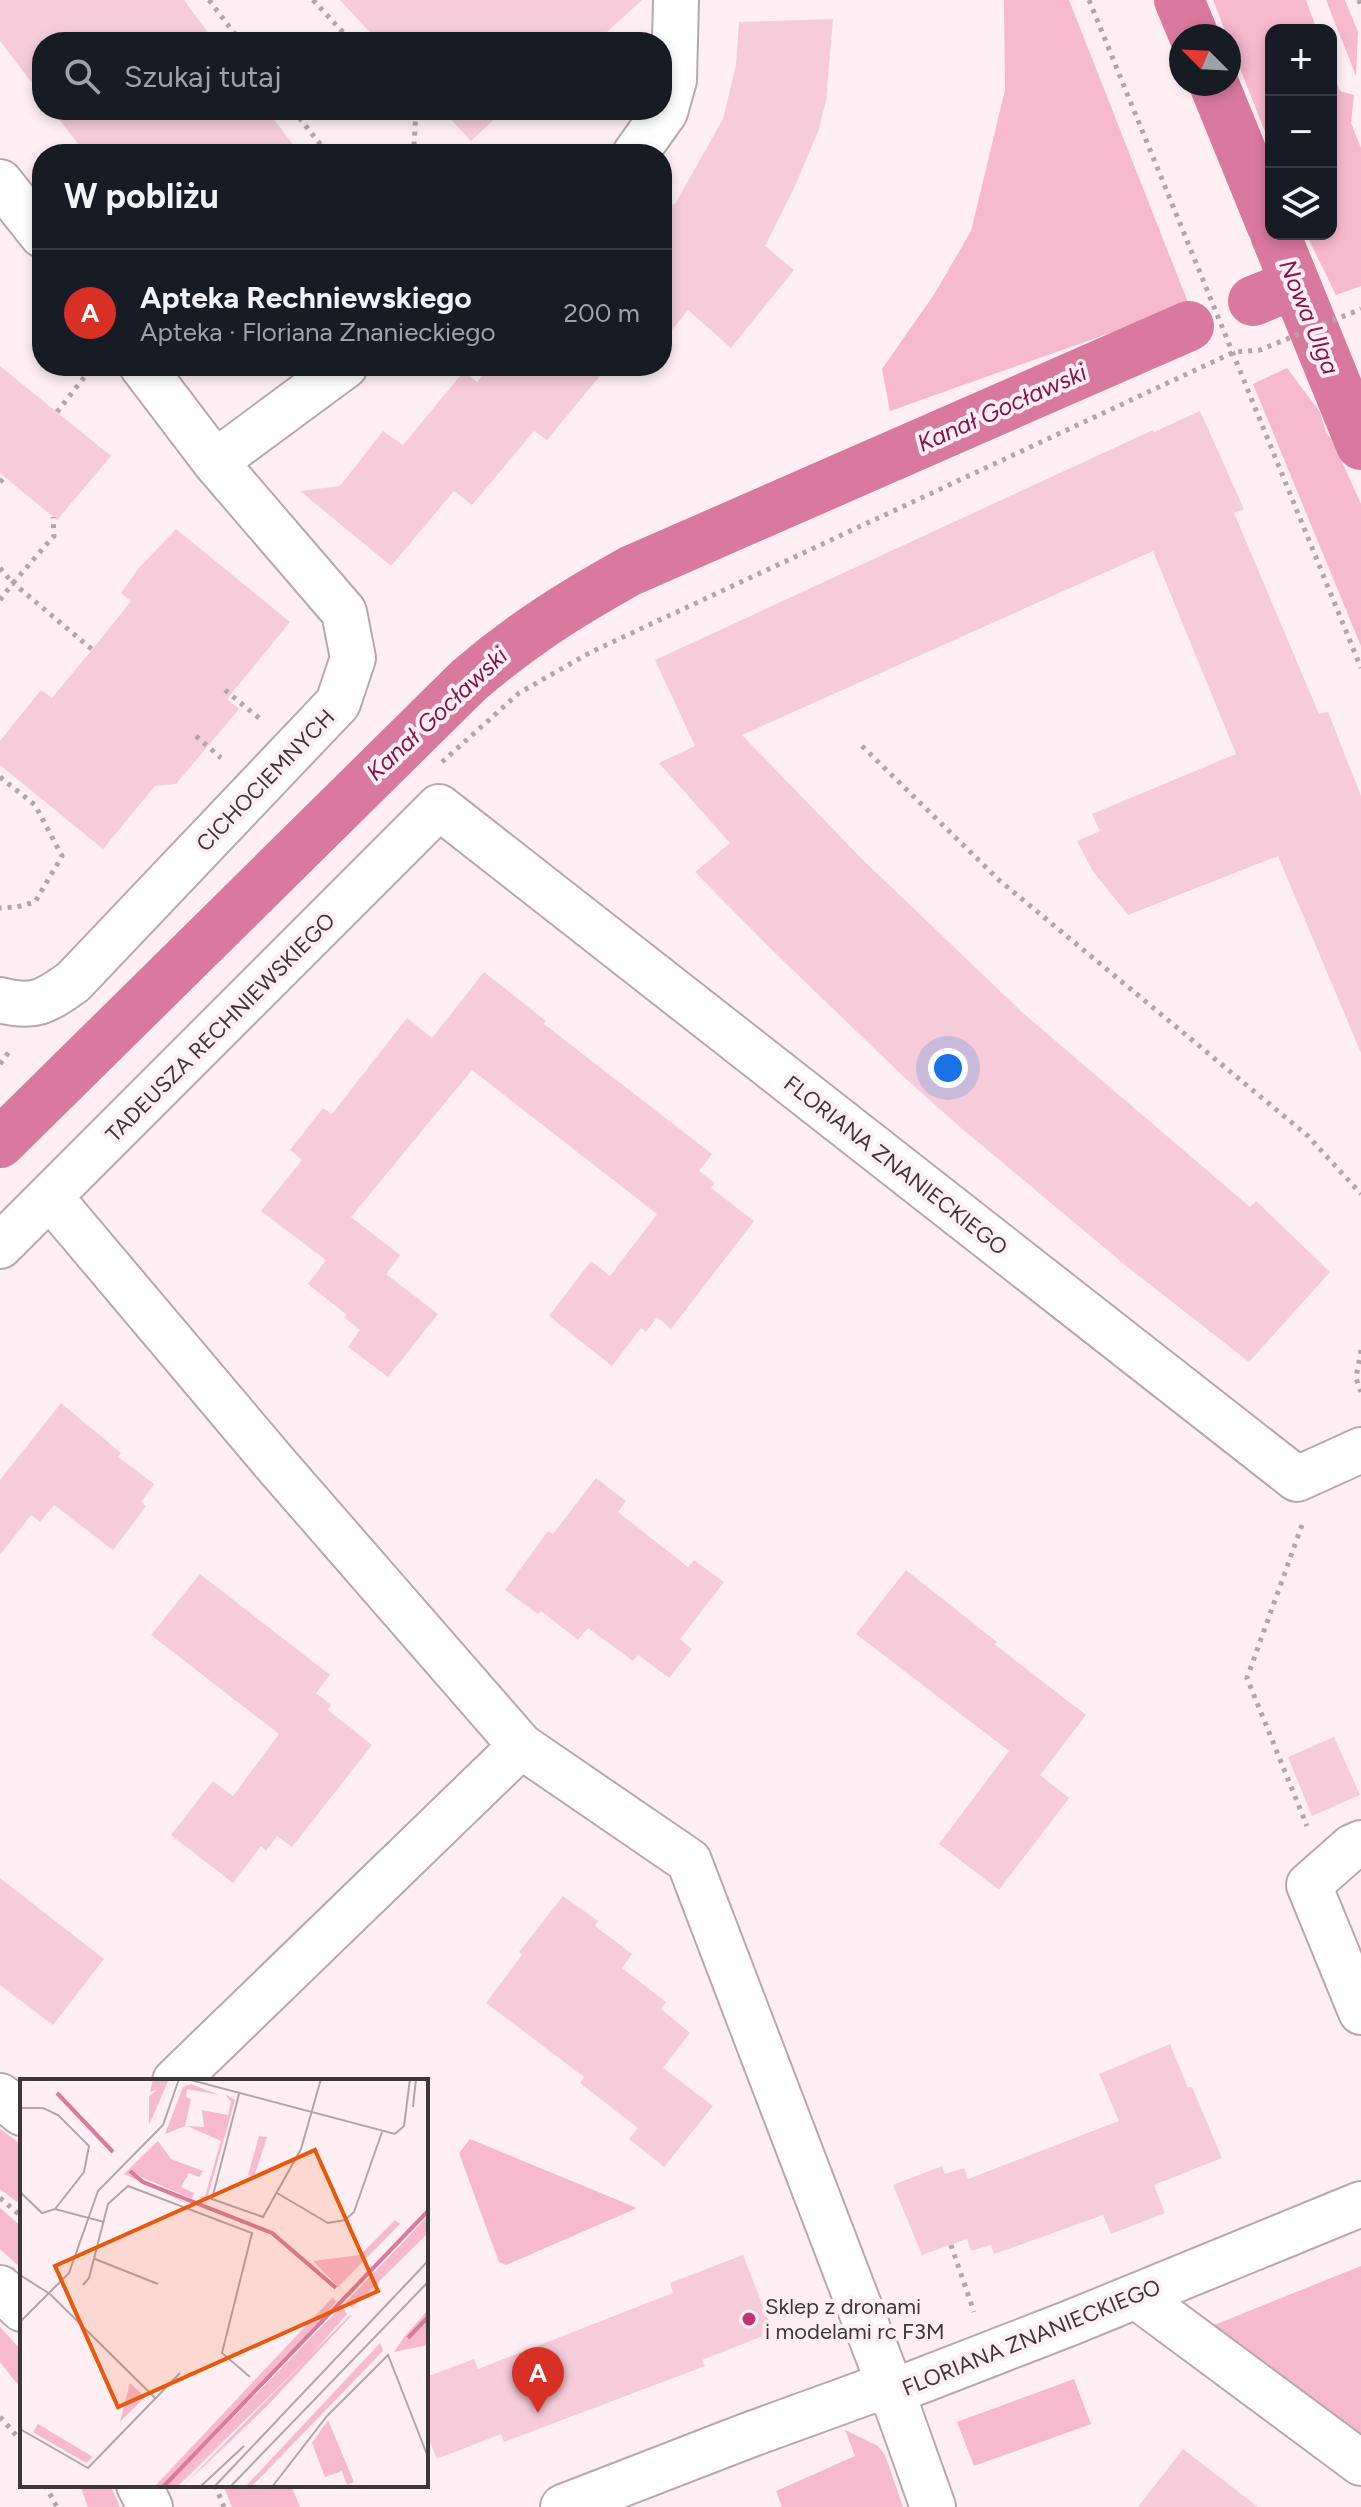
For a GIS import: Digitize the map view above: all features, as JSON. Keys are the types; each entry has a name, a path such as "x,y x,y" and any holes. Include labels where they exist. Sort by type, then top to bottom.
{"street":[{"path":"672,87 676,0"},
{"path":"642,144 659,120"},
{"path":"0,182 32,222"},
{"name":"CICHOCIEMNYCH","path":"0,1000 23,1006 49,1000 73,982 338,703 353,658 344,612 215,462 150,376"},
{"path":"215,462 331,376"},
{"name":"TADEUSZA RECHNIEWSKIEGO","path":"0,1246 436,790"},
{"name":"FLORIANA ZNANIECKIEGO","path":"436,790 1297,1479 1342,1458"},
{"path":"50,1197 278,1467 521,1746 689,1861 933,2507"},
{"path":"177,2079 521,1746"},
{"path":"1335,1863 1361,2012"},
{"path":"0,2096 20,2111"},
{"name":"FLORIANA ZNANIECKIEGO","path":"563,2507 870,2391 892,2392 1361,2204"},
{"path":"0,2288 20,2307"},
{"path":"1136,2296 1361,2463"},
{"path":"140,2487 150,2507"}],"path":[{"path":"209,0 233,32"},
{"path":"313,0 343,32"},
{"path":"1089,0 1361,668"},
{"path":"1359,0 1361,6"},
{"path":"301,120 320,144"},
{"path":"414,144 415,120"},
{"path":"436,790 465,739 519,693 591,652 1234,352 1260,350 1361,309"},
{"path":"57,412 85,376"},
{"path":"0,600 54,536 53,517"},
{"path":"0,568 13,583 94,651"},
{"path":"225,690 265,723"},
{"path":"196,736 227,763"},
{"path":"862,746 999,880 1308,1136 1361,1194"},
{"path":"0,777 35,805 62,856 35,902 0,908"},
{"path":"1361,1350 1356,1378 1361,1392"},
{"path":"1335,1863 1308,1828 1247,1678 1342,1458"},
{"path":"0,2198 20,2215"},
{"path":"951,2245 977,2320"},
{"path":"0,2417 20,2440"},
{"path":"46,2487 57,2507"},
{"path":"216,2487 224,2507"}],"shaded area":[{"path":"1004,0 1069,0 1189,305 890,411 882,369 935,293 971,231 1005,90"},
{"path":"1213,0 1306,0 1315,24 1265,24 1265,132 1241,71 1241,24 1222,24"},
{"path":"1326,0 1345,0 1358,32 1356,76 1337,24"},
{"path":"1337,83 1340,91 1354,95 1351,123 1361,148 1361,286 1336,295 1309,240 1337,240"},
{"path":"1287,368 1320,412 1326,433 1361,504 1361,646 1253,384"},
{"path":"0,2129 20,2144 20,2204 0,2189"},
{"path":"470,2139 637,2208 506,2265 499,2262 459,2153"},
{"path":"0,2208 20,2225 20,2267 0,2249"},
{"path":"1361,2266 1361,2440 1214,2325"},
{"path":"0,2327 20,2349 20,2387 0,2362"},
{"path":"1074,2379 1091,2424 974,2466 957,2422"},
{"path":"845,2430 878,2446 885,2455 903,2507 782,2507 776,2491 855,2456"},
{"path":"81,2487 111,2487 120,2507 88,2507"},
{"path":"224,2487 292,2487 300,2507 232,2507"}],"building":[{"path":"0,0 184,0 208,32 32,32 32,83 0,41"},
{"path":"340,0 642,0 607,32 370,32"},
{"path":"833,19 826,101 819,129 765,246 794,270 731,348 688,310 672,330 672,205 723,119 736,65 739,22"},
{"path":"60,120 274,120 292,144 78,144"},
{"path":"451,120 493,120 471,141"},
{"path":"0,366 111,456 57,520 0,473"},
{"path":"460,376 470,376 477,382 482,376 600,376 547,440 534,431 472,505 454,491 391,566 300,491 340,486 383,431 403,445"},
{"path":"1200,411 1244,509 1234,513 1319,714 1328,712 1361,796 1361,1053 1278,856 1128,915 1092,870 1077,841 1100,831 1092,814 1236,754 1153,551 742,735 863,860 1023,1013 1250,1207 1256,1201 1330,1272 1249,1362 1125,1265 960,1127 906,1079 695,872 730,843 659,763 695,746 655,660"},
{"path":"176,529 290,622 227,699 239,709 176,784 155,786 103,849 0,765 0,741 41,690 52,698 131,601 121,593 138,569"},
{"path":"484,972 546,1021 544,1024 712,1154 699,1171 715,1183 711,1188 754,1221 671,1329 657,1317 646,1332 641,1328 612,1366 549,1316 591,1261 610,1276 657,1214 472,1070 351,1217 400,1255 386,1274 438,1314 388,1377 348,1347 360,1330 344,1317 347,1315 308,1284 326,1260 261,1211 302,1160 290,1150 323,1108 332,1114 407,1018 432,1038"},
{"path":"61,1403 121,1453 118,1457 154,1484 141,1502 146,1506 113,1550 54,1505 40,1522 31,1515 0,1555 0,1480"},
{"path":"596,1478 626,1501 618,1512 688,1567 694,1560 724,1582 680,1639 692,1649 669,1678 638,1655 633,1661 588,1628 578,1640 541,1611 538,1614 505,1590 548,1531 553,1534"},
{"path":"906,1570 997,1642 994,1644 1086,1715 1040,1775 1069,1798 999,1890 939,1844 1009,1751 856,1634"},
{"path":"200,1574 330,1675 316,1693 331,1705 328,1710 372,1745 292,1847 277,1836 266,1851 261,1846 233,1883 171,1835 213,1781 233,1796 279,1734 151,1635"},
{"path":"1334,1737 1360,1795 1312,1816 1288,1757"},
{"path":"0,1878 104,1959 53,2025 0,1985"},
{"path":"563,1896 598,1921 595,1926 632,1954 622,1968 666,2002 661,2009 690,2033 663,2068 713,2106 664,2167 629,2139 638,2128 580,2083 584,2077 486,2003 522,1955 519,1952"},
{"path":"1170,2044 1222,2158 1154,2185 1165,2213 1111,2234 1103,2215 994,2254 991,2245 971,2251 967,2239 922,2255 893,2185 942,2166 945,2174 964,2168 968,2179 1119,2121 1099,2074"},
{"path":"743,2255 773,2332 702,2360 705,2366 504,2442 501,2434 437,2459 428,2437 428,2376 474,2359 478,2369 673,2293 670,2283"},
{"path":"1183,2449 1258,2507 1138,2507"}],"waterway":[{"name":"Nowa Ulga","path":"1179,0 1189,24"},
{"name":"Nowa Ulga","path":"1219,96 1265,209"},
{"name":"Nowa Ulga","path":"1277,240 1361,445"},
{"name":"Kanał Gocławski","path":"1253,301 1295,284"},
{"name":"Kanał Gocławski","path":"0,1143 469,680 547,621 630,571 1189,326"}],"place":[{"name":"Sklep z dronami i modelami rc F3M","path":"749,2319"},
{"name":"Apteka Rechniewskiego","path":"538,2413"}]}
